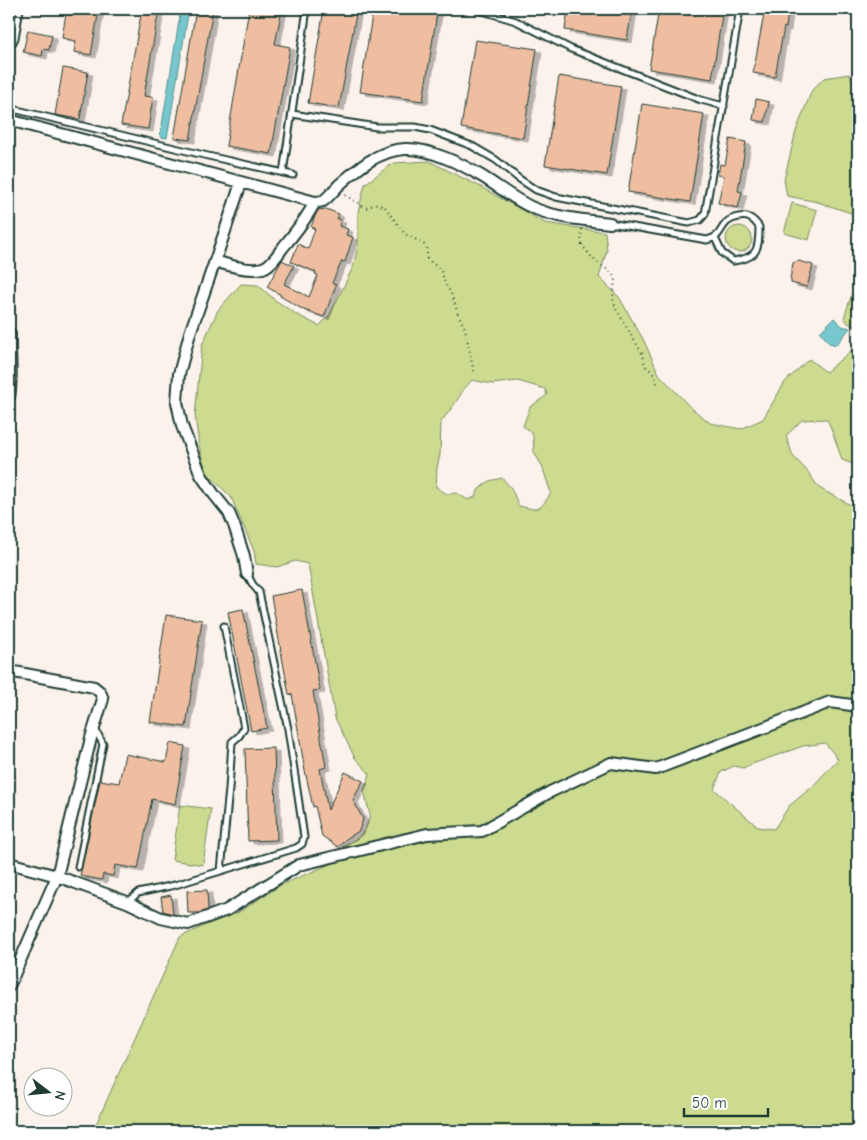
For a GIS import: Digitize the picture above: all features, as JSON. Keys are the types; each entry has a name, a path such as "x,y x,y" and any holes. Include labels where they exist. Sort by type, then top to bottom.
{"street":[{"path":"9,120 315,202 323,201 355,171 374,158 390,151 418,150 433,153 468,169 510,196 545,213 610,223"},
{"path":"241,183 190,333 179,374 177,402 182,426 201,475 212,493 229,514 234,525 244,556 247,574"},
{"path":"216,261 232,267 265,268 304,221 315,202"},
{"path":"9,333 12,377 9,397"},
{"path":"9,672 94,687 103,698 57,876 9,986"},
{"path":"9,863 57,876 127,902 161,918 188,924 227,910 299,865 427,834 482,831 550,792 611,763 656,768 830,702 858,706"}],"lane":[{"path":"9,46 15,38 20,9"},
{"path":"283,173 307,9"},
{"path":"476,9 516,21 571,50 701,100 724,106"},
{"path":"292,114 377,127 415,127 430,130 472,146 496,160 536,190 556,197 689,223 700,220 705,214 740,9"},
{"path":"9,108 293,175"},
{"path":"610,223 707,240 715,238 728,221 740,216 751,218 759,227 759,242 753,255 744,259 733,261 722,253 715,238"},
{"path":"127,902 138,893 175,885 296,848 302,844 304,837 288,729 259,592 247,574"},
{"path":"220,871 232,742 244,728 224,626"},
{"path":"78,868 103,744 94,728"}],"path":[{"path":"334,190 346,195 366,208 376,204 385,207 405,234 423,243 427,249 428,259 441,270 465,328 474,373"},
{"path":"584,220 581,236 582,245 593,259 613,274 615,280 613,299 616,309 643,355 645,366 654,375 658,387"}],"green space":[{"path":"849,74 858,92 858,217 818,202 787,196 784,180 796,131 812,90 824,78"},
{"path":"429,161 479,186 545,223 605,232 607,250 599,277 619,297 643,339 659,374 690,407 710,423 741,429 763,419 785,382 809,359 826,372 853,349 858,337 858,466 842,460 827,419 802,420 786,436 793,456 808,472 819,488 858,509 858,1131 93,1131 180,937 239,912 281,885 335,862 344,845 358,838 366,828 370,815 364,791 370,774 355,758 335,718 308,564 295,561 277,567 256,564 254,551 231,497 206,472 199,446 195,415 202,345 218,310 241,284 258,285 275,300 319,326 330,315 353,267 358,245 358,212 365,184 393,163","holes":["472,380 492,384 518,381 545,389 547,395 530,407 523,426 533,436 534,452 542,466 551,493 538,508 531,509 519,506 511,488 502,478 489,481 479,489 475,497 468,500 457,493 447,494 436,487 440,455 441,422","825,743 838,759 812,787 789,806 774,829 758,827 714,789 721,772 734,766 743,768 803,746"]},
{"path":"792,203 817,210 809,240 784,233"},
{"path":"739,226 748,230 752,239 748,248 739,252 730,248 726,239 730,230"},
{"path":"858,275 858,328 848,323 844,318"},
{"path":"180,805 211,809 203,865 172,860"}],"water":[{"path":"181,9 189,9 167,138 160,137"},
{"path":"834,318 842,326 850,328 836,345 829,343 820,332"}],"building":[{"path":"74,9 99,9 91,55 74,52 76,41 62,38 66,13 73,14"},
{"path":"142,9 159,9 144,96 153,97 148,129 121,125"},
{"path":"196,9 213,9 190,140 174,138"},
{"path":"249,9 282,9 275,44 290,47 271,154 226,146"},
{"path":"324,9 357,9 339,108 308,103"},
{"path":"373,9 409,9 437,13 423,101 360,92"},
{"path":"568,9 632,9 627,40 565,30"},
{"path":"659,9 723,9 712,79 649,69"},
{"path":"765,9 788,12 775,77 753,73"},
{"path":"28,30 52,35 49,50 43,49 42,56 23,52"},
{"path":"475,40 537,49 523,138 461,128"},
{"path":"63,68 88,72 80,119 55,115"},
{"path":"559,76 621,86 607,175 545,165"},
{"path":"756,99 769,102 765,122 753,120"},
{"path":"642,104 704,114 690,202 628,192"},
{"path":"730,139 746,142 738,191 742,192 738,208 718,203 724,176 718,175 720,164 725,165"},
{"path":"326,209 339,214 337,219 341,220 339,226 348,229 346,235 353,237 345,262 342,261 332,283 336,285 324,317 304,310 267,287 282,260 294,266 284,284 309,297 318,275 315,274 316,272 291,262 298,244 308,249 315,229 311,227 315,216 318,210"},
{"path":"798,261 813,265 807,287 791,283 793,263"},
{"path":"302,590 320,690 313,691 326,767 320,769 328,810 345,772 363,781 353,800 363,819 359,831 346,839 338,847 322,836 315,806 313,807 292,694 289,695 271,596"},
{"path":"243,609 267,728 251,731 228,612"},
{"path":"166,615 202,620 186,727 150,722"},
{"path":"170,743 185,746 175,804 152,799 138,869 115,865 113,876 103,874 102,880 80,876 100,780 119,783 125,754 166,762"},
{"path":"274,748 277,840 248,841 245,749"},
{"path":"207,890 208,910 199,913 188,913 187,891"},
{"path":"171,895 173,914 163,911 161,897"}]}
